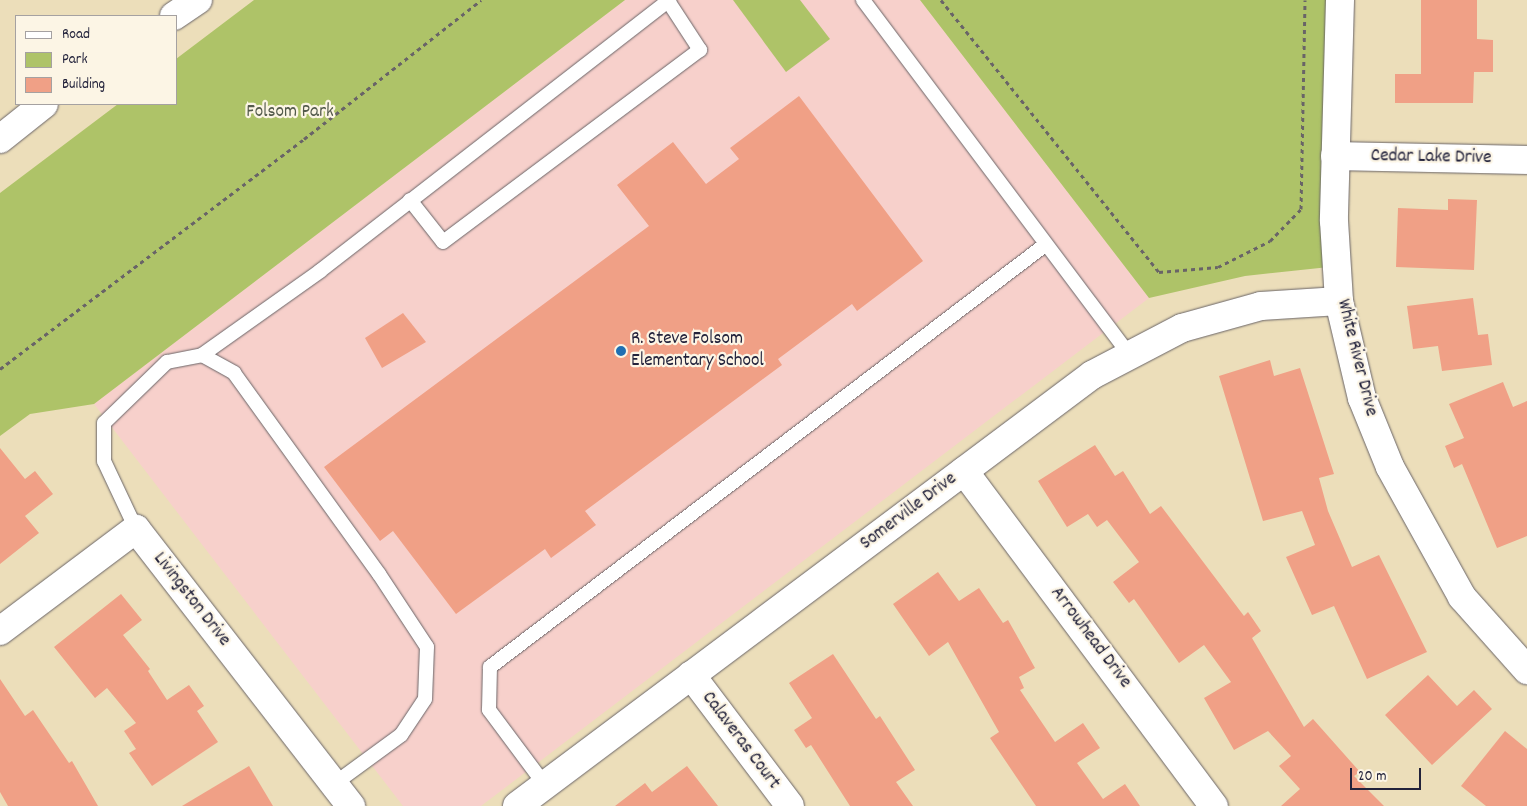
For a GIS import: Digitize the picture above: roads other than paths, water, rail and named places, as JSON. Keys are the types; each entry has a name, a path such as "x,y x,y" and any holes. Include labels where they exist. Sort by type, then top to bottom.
{"street":[{"path":"176,15 198,0"},
{"name":"White River Drive","path":"1340,0 1334,221 1339,301 1362,398 1398,484 1462,597 1527,670"},
{"path":"0,139 43,105"},
{"name":"Cedar Lake Drive","path":"1335,156 1527,160"},
{"name":"Somerville Drive","path":"517,806 1092,375 1182,328 1261,306 1339,301"},
{"name":"Arrowhead Drive","path":"964,471 1214,806"},
{"path":"0,631 136,529"},
{"name":"Livingston Drive","path":"136,529 351,806"},
{"name":"Calaveras Court","path":"691,675 790,806"}],"lane":[{"path":"136,529 104,461 104,423 167,362 202,354 320,271 410,200 669,0 700,50 443,242 410,200"},
{"path":"863,0 1045,245 1130,355"},
{"path":"545,785 489,710 490,667 1045,245"},
{"path":"202,354 234,373 379,574 427,647 425,699 401,735 334,784"}],"place":[{"name":"R. Steve Folsom Elementary School","path":"621,351"}],"park label":[{"name":"Folsom Park","path":"290,113"}]}
